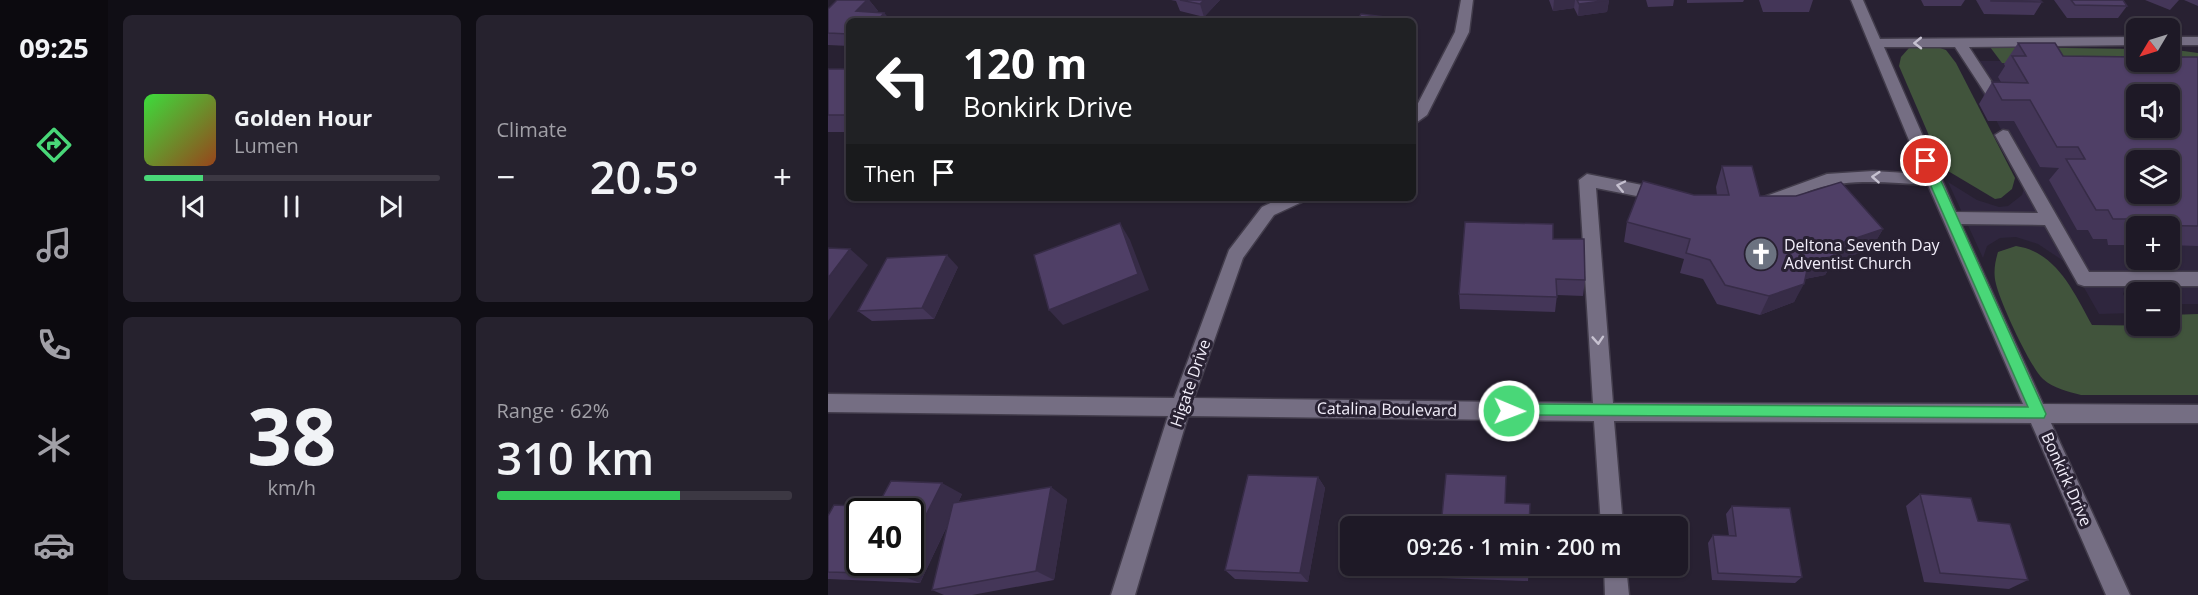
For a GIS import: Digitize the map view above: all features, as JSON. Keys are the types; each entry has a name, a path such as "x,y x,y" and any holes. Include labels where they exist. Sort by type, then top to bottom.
{"street":[{"path":"1416,118 1420,115 1462,32 1467,0"},
{"name":"Bonkirk Drive","path":"1857,0 1950,218 2118,595"},
{"path":"1877,44 2126,41"},
{"path":"2180,41 2198,41"},
{"path":"1960,43 1992,93"},
{"path":"2003,135 2084,279 2198,279"},
{"path":"1749,204 1775,201 1811,184 1856,175 1934,180"},
{"path":"1611,516 1587,180 1678,198"},
{"name":"Higate Drive","path":"1123,595 1181,406 1235,255 1268,211 1290,201"},
{"path":"1950,218 2050,219"},
{"name":"Catalina Boulevard","path":"828,402 1603,412 2198,414"},
{"path":"1616,576 1617,595"}],"shaded area":[{"path":"1965,61 2126,61 2126,72 2180,72 2180,61 2198,61 2198,304 2180,304 2180,282 2126,282 2123,294 2126,299 2126,313 2099,314 2082,284 2065,262 2038,244 2016,237 2000,238 1987,246 1983,258 1948,182 1977,200 1999,207 2008,206 2022,195 2027,179"}],"green space":[{"path":"1937,47 1946,50 1956,63 2015,178 2012,189 2001,198 1995,199 1943,168 1899,66 1901,57 1909,48"},
{"path":"1990,47 2126,49 2126,72 2002,63"},
{"path":"2180,51 2198,53 2198,77 2128,72 2180,72"},
{"path":"2016,246 2043,256 2063,276 2092,325 2126,325 2126,336 2180,336 2180,315 2198,314 2198,395 2081,395 2047,382 2031,362 2003,305 1995,280 1998,252"}],"building":[{"path":"837,0 867,0 856,11 884,13 880,18 846,18 846,34 828,33 828,9"},
{"path":"1180,0 1204,0 1200,4"},
{"path":"1577,0 1609,0 1579,4"},
{"path":"2040,0 2042,2 1991,1"},
{"path":"2071,0 2123,0 2127,6 2075,5"},
{"path":"1361,14 1394,18 1359,18"},
{"path":"2018,43 2055,43 2063,56 2126,57 2126,72 2180,72 2180,57 2198,57 2198,226 2180,226 2180,216 2126,216 2126,219 2113,219 2108,210 2096,210 2066,159 2085,159 2078,147 2057,147 2030,100 2002,100 1992,82 2028,83 2012,56 2026,56"},
{"path":"828,69 846,69 846,115 828,115"},
{"name":"Deltona Seventh Day Adventist Church","path":"1722,166 1752,166 1760,196 1796,196 1841,182 1883,229 1826,248 1836,256 1809,261 1804,284 1769,296 1725,285 1710,260 1686,253 1690,239 1627,222 1643,181 1694,195 1729,195"},
{"path":"1465,222 1553,224 1553,239 1584,239 1585,280 1556,279 1557,297 1459,294"},
{"path":"1120,223 1138,274 1049,310 1034,255"},
{"path":"828,248 850,249 828,278"},
{"path":"947,255 922,308 858,311 887,258"},
{"path":"1446,474 1506,476 1505,503 1530,504 1529,516 1442,516"},
{"path":"1248,475 1318,477 1300,573 1225,570"},
{"path":"891,481 942,483 924,519 924,498 882,498"},
{"path":"1051,487 1036,571 932,590 953,503"},
{"path":"1920,494 1971,498 1978,521 2010,524 2028,580 1940,573"},
{"path":"834,505 846,506 846,573 828,572 828,516"},
{"path":"1732,506 1790,508 1802,577 1718,573 1713,535 1736,536"}],"place":[{"name":"Deltona Seventh Day Adventist Church","path":"1761,254"}],"route":[{"path":"1509,411 2038,414 1926,161"}]}
